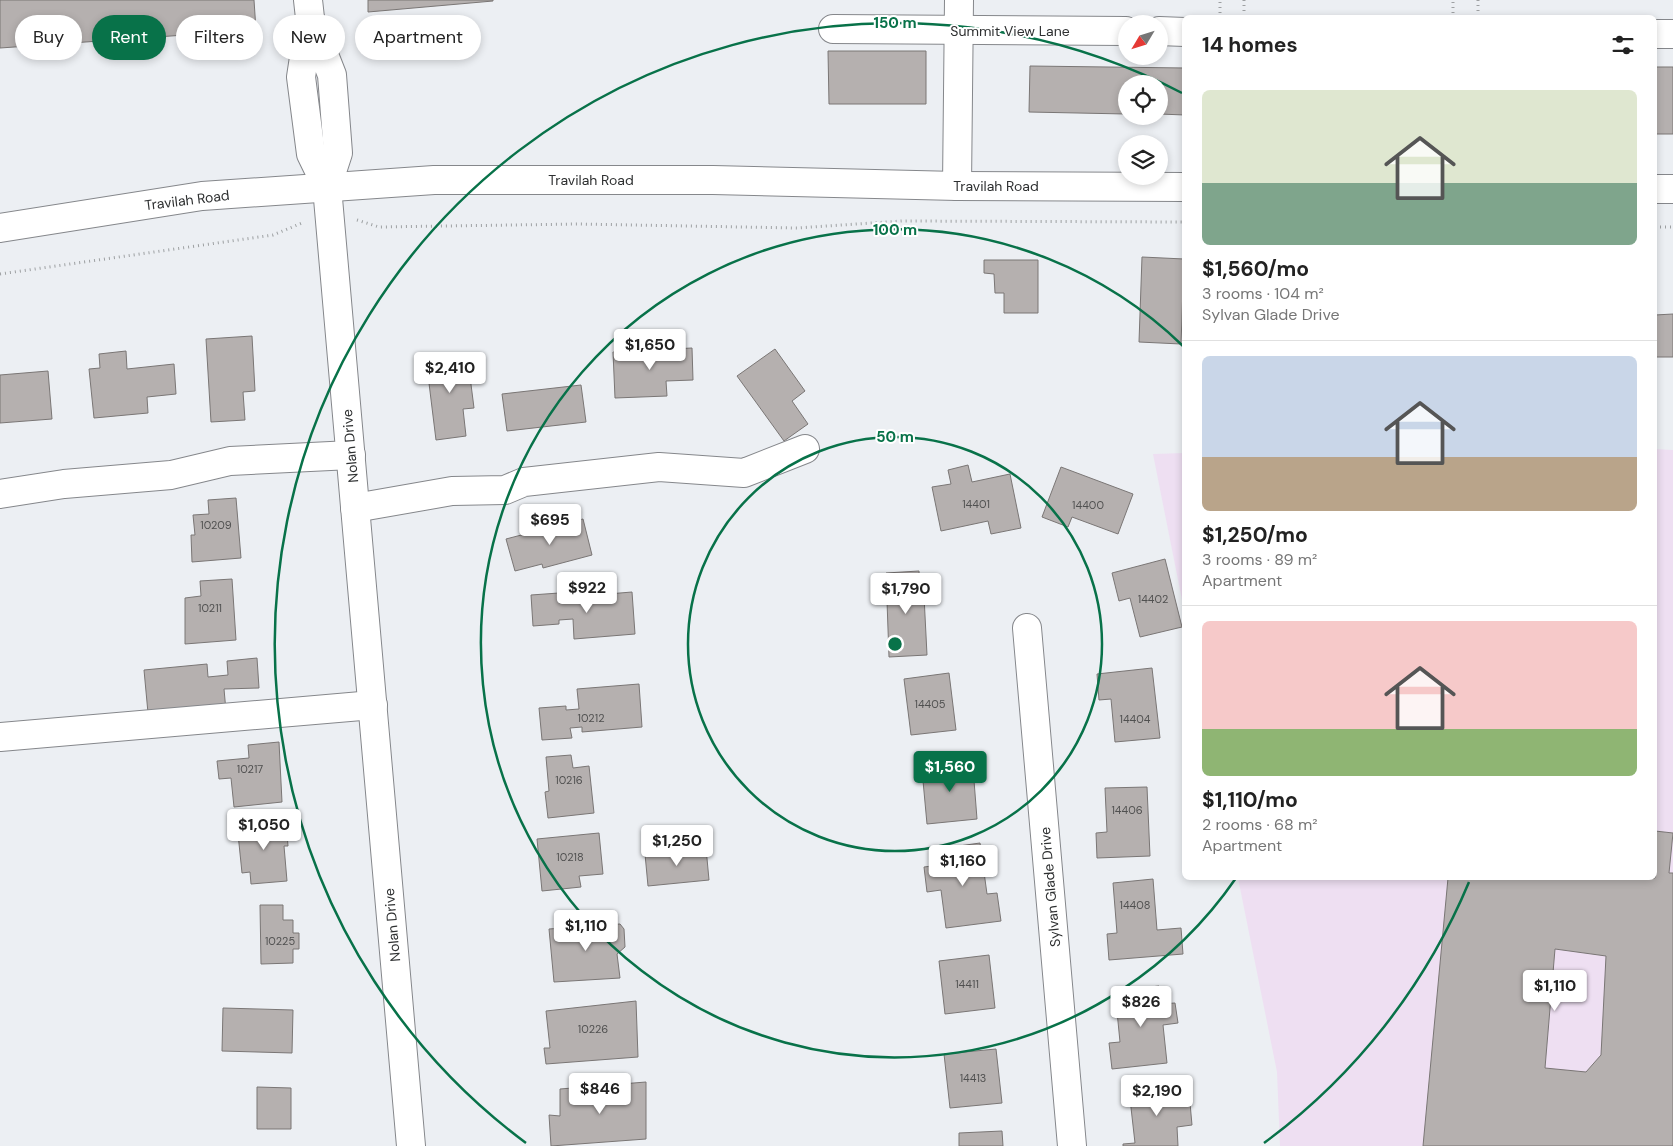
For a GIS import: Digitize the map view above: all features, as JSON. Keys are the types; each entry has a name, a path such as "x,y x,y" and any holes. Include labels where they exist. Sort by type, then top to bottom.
{"street":[{"path":"957,186 959,0"},
{"path":"309,9 332,75 338,152 327,187"},
{"name":"Summit View Lane","path":"833,29 1118,31"},
{"path":"1168,32 1182,32"},
{"path":"1657,34 1673,34"},
{"name":"Travilah Road","path":"0,228 202,196 434,180 673,180 957,186 1182,187"},
{"name":"Nolan Drive","path":"327,187 411,1146"},
{"path":"1657,189 1673,189"},
{"path":"355,508 452,491 505,490 524,482 659,467 744,473 805,449"},
{"path":"0,494 64,484 171,475 230,461 351,455"},
{"name":"Sylvan Glade Drive","path":"1027,628 1072,1146"},
{"path":"0,736 373,705"}],"path":[{"path":"1220,0 1220,15"},
{"path":"1244,0 1244,15"},
{"path":"1452,0 1452,15"},
{"path":"1478,0 1478,15"},
{"path":"348,218 379,227 578,224 797,228 902,221 1182,222"},
{"path":"0,274 273,234 306,221"},
{"path":"1657,227 1673,227"}],"shaded area":[{"path":"1657,449 1673,450 1673,1146 1280,1146 1277,1072 1238,880 1657,880"},
{"path":"1182,453 1182,600 1153,454"}],"building":[{"path":"0,0 254,0 255,15 176,15 176,36 166,36 166,15 92,15 92,42 82,42 82,15 15,15 15,47 0,48"},
{"path":"368,0 493,0 493,1 368,12"},
{"path":"828,51 926,51 926,104 829,104"},
{"path":"1030,66 1182,68 1182,115 1168,114 1168,75 1118,75 1118,114 1029,112"},
{"path":"1657,67 1673,67 1673,134 1657,134"},
{"path":"1142,257 1182,259 1181,344 1139,342"},
{"path":"984,260 1038,260 1038,313 1004,313 1004,293 995,293 994,274 984,273"},
{"path":"1673,314 1673,357 1657,357 1657,315"},
{"path":"252,336 255,391 243,392 245,420 211,422 206,339"},
{"path":"692,348 693,380 666,381 667,396 615,398 613,352"},
{"path":"775,349 805,391 792,401 808,424 784,441 737,376"},
{"path":"126,351 127,369 174,364 176,394 147,397 148,413 94,418 89,369 100,368 99,354"},
{"path":"467,353 474,408 463,409 466,436 436,440 426,359"},
{"path":"48,371 52,419 0,423 0,375"},
{"path":"581,385 586,422 507,431 502,394"},
{"path":"968,465 972,482 1010,474 1021,528 991,534 988,521 941,531 932,487 951,484 948,470"},
{"path":"1061,467 1133,494 1118,534 1072,517 1068,527 1042,517"},
{"path":"236,498 241,558 192,562 191,535 195,535 193,515 209,514 208,500"},
{"path":"583,519 592,555 543,568 542,564 515,571 506,539"},
{"path":"1165,559 1182,627 1140,637 1130,598 1119,601 1112,573"},
{"path":"919,571 920,596 924,596 927,655 889,657 886,573"},
{"path":"232,579 236,640 185,644 185,598 201,596 200,581"},
{"path":"632,592 635,634 574,639 573,619 559,620 559,624 533,626 531,595 559,593 559,603 572,602 572,597"},
{"path":"257,658 259,688 224,689 226,711 148,713 144,670 207,664 208,677 228,675 227,661"},
{"path":"1152,668 1160,738 1115,742 1111,699 1099,700 1097,674"},
{"path":"949,673 956,730 911,735 904,679"},
{"path":"639,684 642,727 582,732 582,727 570,728 572,738 542,740 539,708 566,706 566,710 579,709 577,689"},
{"path":"279,742 282,802 234,807 231,778 219,779 217,761 249,758 248,745"},
{"path":"571,755 573,768 589,766 594,813 548,818 545,792 549,791 546,757"},
{"path":"972,755 977,819 927,824 922,770 958,767 957,757"},
{"path":"1147,787 1150,856 1097,858 1096,833 1107,832 1105,788"},
{"path":"286,820 288,846 284,846 287,881 251,884 250,872 242,873 237,824"},
{"path":"1657,831 1673,833 1669,873 1673,873 1673,1146 1423,1146 1448,880 1657,880","holes":["1555,949 1606,956 1601,1055 1586,1072 1545,1068"]},
{"path":"599,833 603,874 579,876 581,887 542,891 537,839"},
{"path":"980,843 987,894 997,893 1001,921 946,928 941,890 927,892 924,867 940,865 938,849"},
{"path":"706,848 709,880 648,886 645,854"},
{"path":"1153,879 1157,930 1181,928 1183,954 1109,960 1107,934 1117,933 1113,883"},
{"path":"260,905 283,905 283,920 293,920 293,933 299,933 299,949 293,949 293,963 261,964"},
{"path":"620,924 624,929 625,947 617,954 620,978 554,982 549,929"},
{"path":"989,955 995,1008 945,1014 939,961"},
{"path":"1159,986 1160,1004 1175,1003 1178,1023 1163,1025 1167,1063 1112,1069 1109,1043 1120,1042 1115,991"},
{"path":"636,1001 638,1057 546,1064 544,1048 550,1048 546,1011"},
{"path":"223,1008 293,1010 292,1053 222,1051"},
{"path":"996,1049 1002,1103 950,1108 944,1054"},
{"path":"646,1082 646,1139 551,1146 549,1115 560,1116 560,1089"},
{"path":"1173,1086 1175,1104 1190,1103 1192,1125 1177,1127 1178,1146 1123,1146 1123,1144 1135,1143 1129,1090"},
{"path":"257,1087 291,1088 291,1129 257,1129"},
{"path":"1002,1131 1003,1146 959,1146 959,1133"}]}
